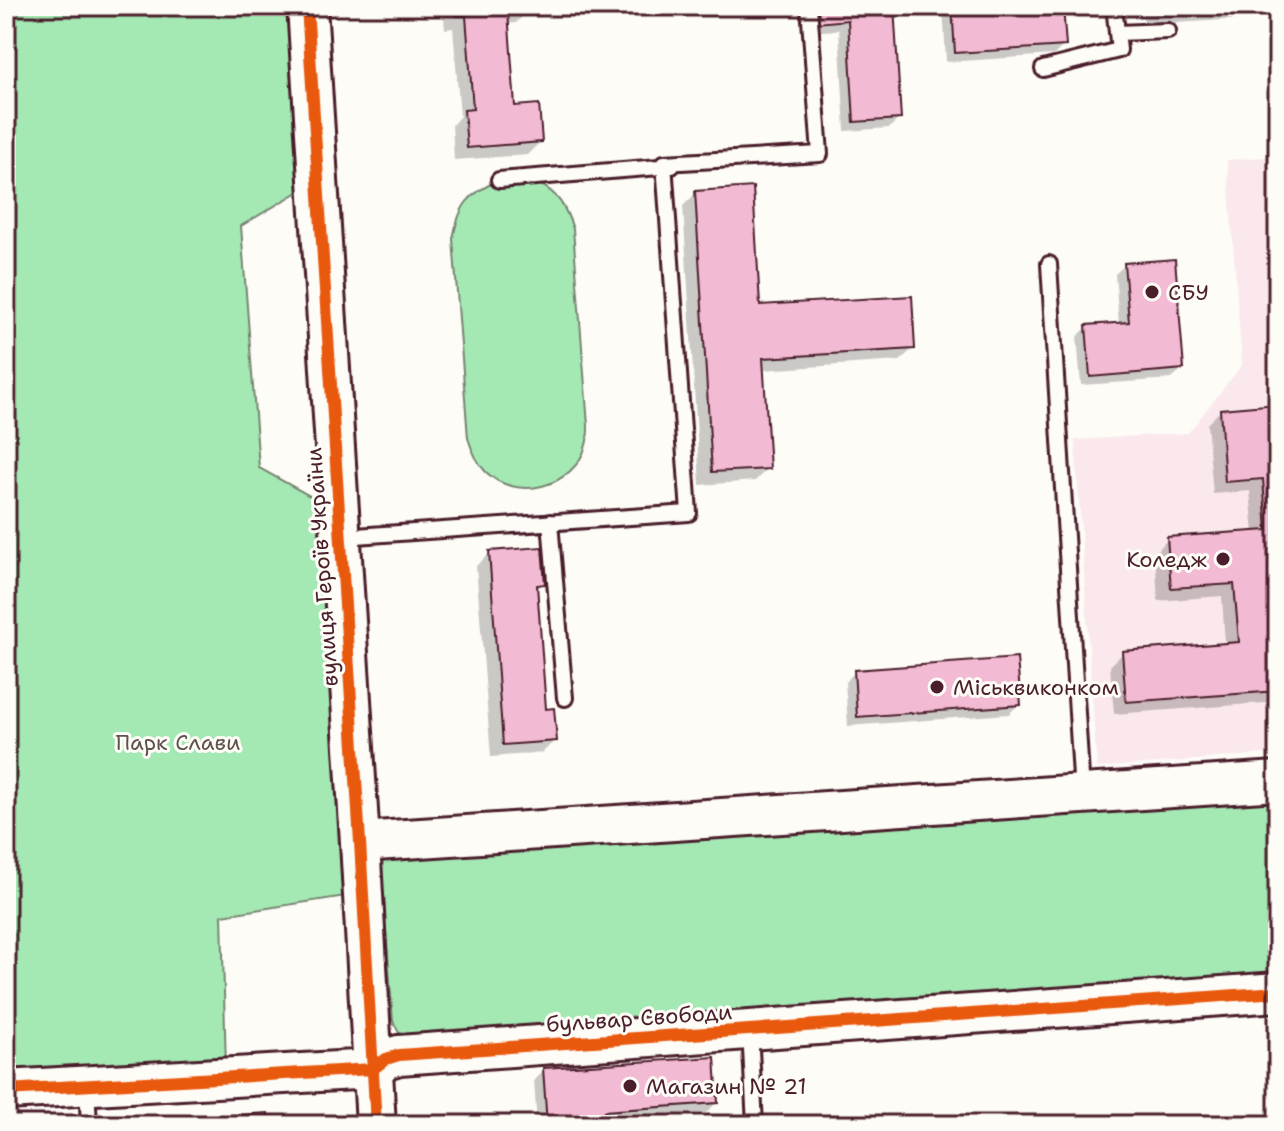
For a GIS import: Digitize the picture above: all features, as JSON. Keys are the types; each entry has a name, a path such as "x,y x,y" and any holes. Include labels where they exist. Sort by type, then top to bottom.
{"street":[{"name":"вулиця Героїв України","path":"307,6 376,1125"},
{"path":"360,842 1278,781"},
{"name":"бульвар Свободи","path":"6,1090 373,1069 386,1059 399,1055 1278,992"}],"lane":[{"path":"809,6 820,154"},
{"path":"1043,69 1119,50 1114,6"},
{"path":"1117,33 1168,31"},
{"path":"340,537 689,513 664,163 820,154"},
{"path":"499,180 820,154"},
{"path":"1049,264 1082,794"},
{"path":"550,522 565,698"},
{"path":"750,1030 755,1125"},
{"path":"87,1085 89,1125"}],"shaded area":[{"path":"1278,156 1278,753 1097,768 1075,440 1188,433 1242,365 1227,160"}],"green space":[{"name":"Парк Слави","path":"6,6 307,6 318,180 241,226 259,468 339,512 359,894 222,915 226,1069 6,1083"},
{"path":"499,180 529,182 545,187 561,202 573,229 587,440 580,459 570,471 543,486 528,488 498,481 485,471 468,438 453,239 458,217 467,202 480,190"},
{"path":"1278,792 1278,980 411,1039 399,1033 393,1021 381,864 387,858"}],"building":[{"path":"457,6 531,6 531,11 508,12 515,106 539,104 542,142 467,148 464,110 473,109 466,16 457,16"},
{"path":"817,6 894,6 901,119 854,122 848,20 817,23"},
{"path":"952,6 1063,6 1066,46 955,53"},
{"path":"1156,6 1271,6 1156,13"},
{"path":"753,187 760,305 912,296 915,349 763,358 770,469 712,472 695,191"},
{"name":"СБУ","path":"1175,259 1184,369 1090,377 1086,325 1129,322 1124,263"},
{"name":"Коледж","path":"1278,404 1278,691 1126,702 1122,651 1239,642 1234,584 1171,588 1167,537 1267,530 1263,479 1225,482 1220,409"},
{"path":"542,547 545,584 537,585 546,709 554,708 557,741 503,745 489,551"},
{"name":"Міськвиконком","path":"1017,658 1021,705 857,717 854,670"},
{"name":"Магазин № 21","path":"715,1057 718,1103 604,1111 605,1125 547,1125 543,1068"},
{"path":"268,1113 269,1125 133,1125 133,1122"},
{"path":"683,1121 684,1125 636,1125 636,1124"}],"cycle path":[{"path":"307,6 376,1125"},
{"path":"6,1090 373,1069 386,1059 399,1055 1278,992"}],"place":[{"name":"СБУ","path":"1152,292"},
{"name":"Коледж","path":"1223,559"},
{"name":"Міськвиконком","path":"937,687"},
{"name":"Магазин № 21","path":"630,1086"}]}
